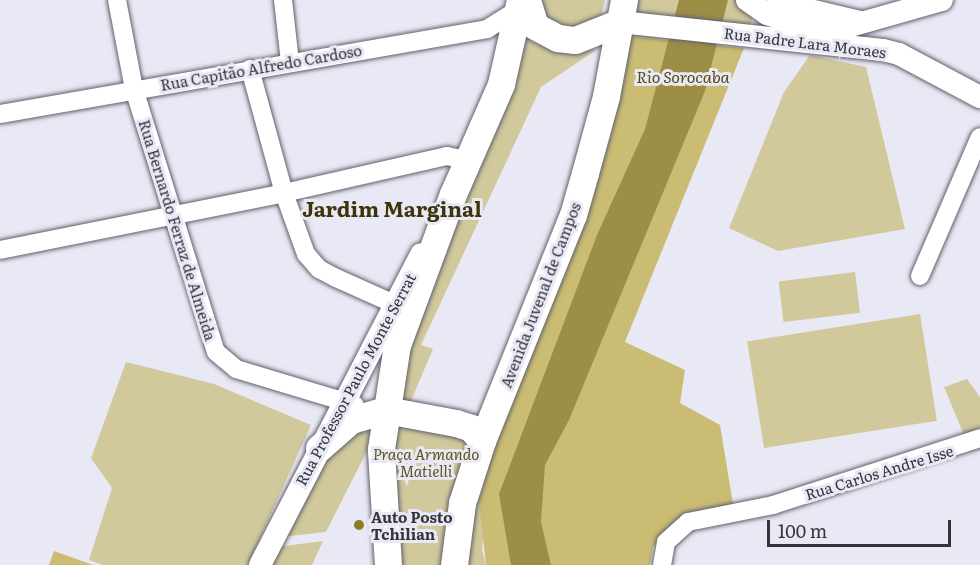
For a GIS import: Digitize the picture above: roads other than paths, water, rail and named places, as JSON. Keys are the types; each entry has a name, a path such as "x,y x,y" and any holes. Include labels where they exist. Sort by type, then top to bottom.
{"highway":[{"path":"520,7 535,26 558,38 574,40 622,11"},
{"path":"388,565 384,543 381,449 397,345 453,194 470,161 501,84 520,7"},
{"name":"Avenida Juvenal de Campos","path":"454,565 462,503 482,441 573,215 606,96 622,11"},
{"path":"319,448 351,420 386,410 456,423 471,428 482,441"}],"main road":[{"path":"761,3 804,26 840,29 942,0"},
{"name":"Rua Padre Lara Moraes","path":"622,11 651,26 750,35 899,54 980,97"},
{"path":"896,12 888,36 899,54"},
{"name":"Rua Professor Paulo Monte Serrat","path":"260,565 453,194"}],"street":[{"name":"Rua Bernardo Ferraz de Almeida","path":"117,0 134,89 176,216 216,352 223,361 236,369 344,402 386,410"},
{"path":"283,0 290,62"},
{"name":"Rua Capitão Alfredo Cardoso","path":"0,114 487,28 520,7"},
{"path":"250,69 284,194 306,254 319,269 394,304"},
{"path":"920,276 980,137"},
{"path":"0,250 284,194 447,156 470,161"},
{"name":"Rua Carlos Andre Isse","path":"662,565 666,542 688,522 773,505 980,438"}],"water":[{"name":"Rio Sorocaba","path":"679,0 728,0 705,91 569,420 545,465 541,522 551,565 511,565 499,494 597,235 645,129"}],"place":[{"name":"Auto Posto Tchilian","path":"359,525"}],"district":[{"name":"Jardim Marginal","path":"392,208"}],"park label":[{"name":"Praça Armando Matielli","path":"426,462"}]}
